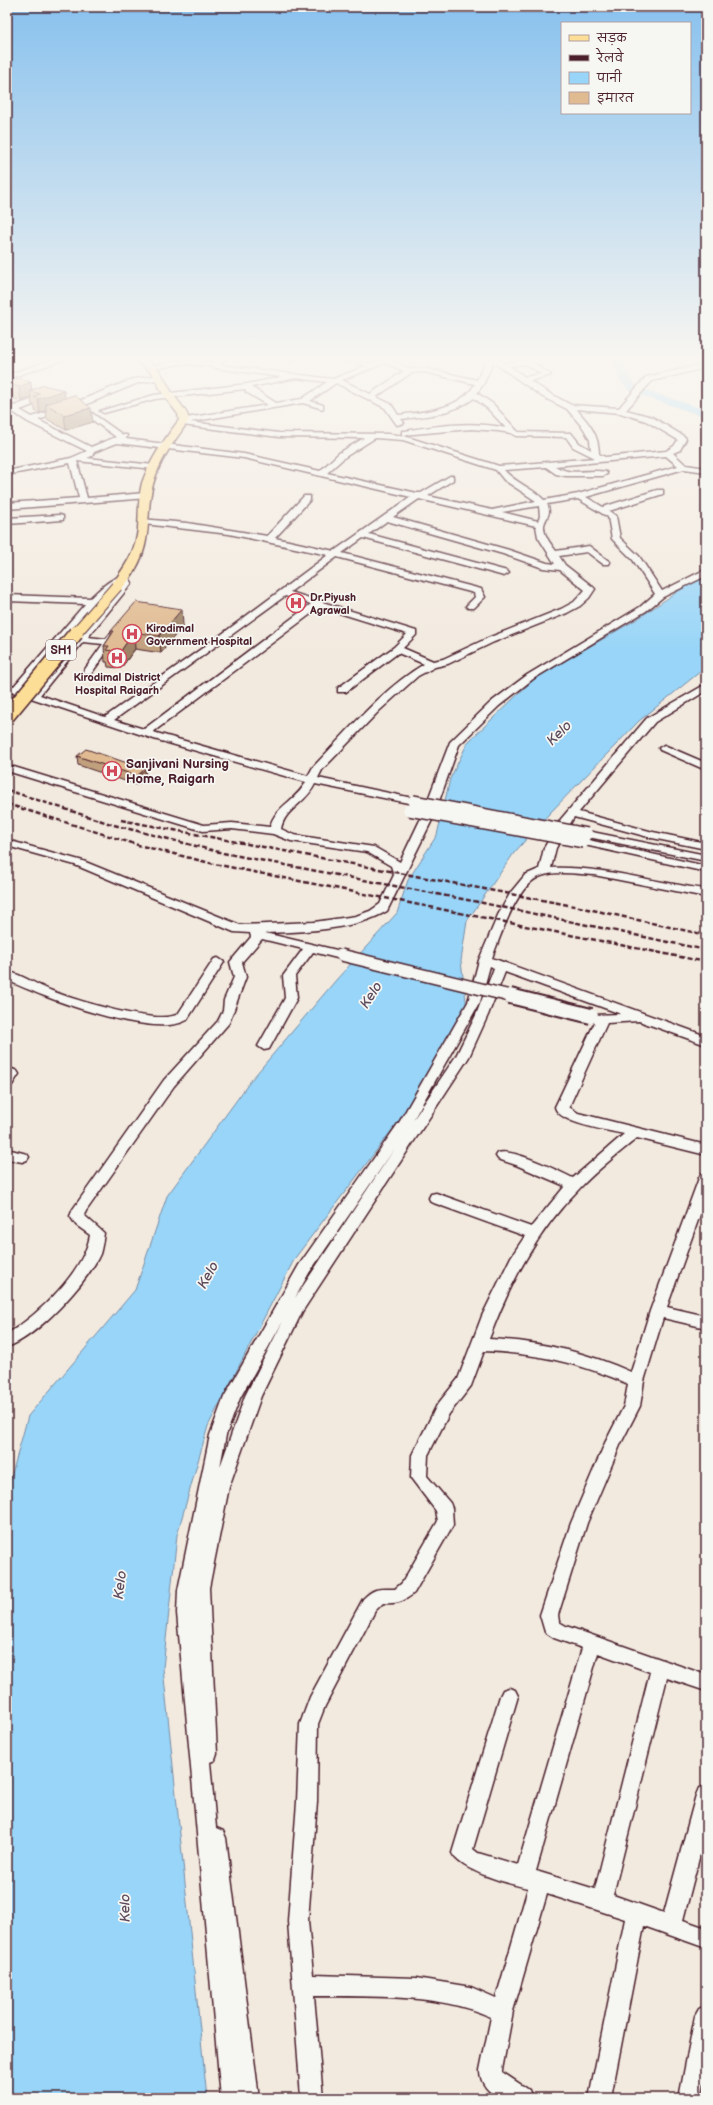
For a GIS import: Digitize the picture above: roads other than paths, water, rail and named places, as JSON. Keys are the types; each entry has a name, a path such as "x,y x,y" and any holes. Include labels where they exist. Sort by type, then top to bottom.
{"main road":[{"name":"SH1","path":"7,716 60,651 121,582 137,556 144,522 145,496 154,467 160,456"}],"street":[{"path":"7,473 83,456"},
{"path":"245,456 323,472 540,525"},
{"path":"323,472 341,456"},
{"path":"464,456 498,468 634,456"},
{"path":"598,456 604,460"},
{"path":"637,456 683,468 706,470"},
{"path":"671,456 683,468"},
{"path":"75,459 154,467"},
{"path":"75,459 84,501"},
{"path":"548,464 554,470 570,474 603,474"},
{"path":"275,831 278,817 306,792 312,782 317,768 375,709 415,674 432,664 453,659 491,640 564,611 577,604 586,596 590,588 562,568 542,537 540,525 544,520 542,503 538,497 509,479 498,468"},
{"path":"491,512 579,496 683,468"},
{"path":"107,720 221,639 282,592 385,518 450,478"},
{"path":"603,510 660,492"},
{"path":"7,506 145,496"},
{"path":"579,496 603,510 614,520 613,532 616,539 636,558 660,595"},
{"path":"268,540 307,498"},
{"path":"7,521 60,518"},
{"path":"385,518 506,552 546,566 562,568"},
{"path":"144,522 201,526 335,554 478,591 480,597 471,606"},
{"path":"361,535 504,573"},
{"path":"554,554 589,549 606,562"},
{"path":"238,929 258,930 366,918 382,909 427,818 454,744 495,704 530,677 643,609 660,595 706,572"},
{"path":"34,696 127,583 121,582 109,586 92,601 12,688 34,696 146,733 312,782 355,791 411,806 706,858"},
{"path":"282,592 411,631 413,633 397,649 342,690"},
{"path":"7,598 92,601"},
{"path":"146,733 319,603"},
{"path":"88,672 108,642 122,625"},
{"path":"81,639 108,642"},
{"path":"397,649 432,664"},
{"path":"544,872 550,848 565,821 651,720 706,687"},
{"path":"664,748 706,767"},
{"path":"10,769 203,828 232,826 275,831 291,838 370,849 396,864 400,875"},
{"path":"572,813 652,835 706,846"},
{"path":"586,838 706,869"},
{"path":"7,843 79,863 238,929 259,935 597,1018 642,1017"},
{"path":"232,2098 186,1613 187,1590 218,1435 232,1397 304,1269 405,1123 474,1002 485,960 493,939 520,886 530,876 544,872 576,869 590,870 706,893"},
{"path":"544,872 606,880 706,901"},
{"path":"7,1341 32,1326 66,1289 90,1259 97,1234 80,1221 77,1216 80,1209 169,1083 222,1023 229,1011 230,1000 240,977 236,962 259,935"},
{"path":"264,1046 291,998 289,976 310,948"},
{"path":"485,960 706,1041"},
{"path":"7,975 55,998 87,1009 169,1022 176,1021 183,1017 218,962"},
{"path":"248,2098 210,1784 200,1588 221,1486 253,1396 296,1309 462,1057 482,1015 501,966"},
{"path":"597,1018 589,1046 562,1107 563,1111 574,1116 706,1150"},
{"path":"7,1071 12,1074 7,1082"},
{"path":"312,2098 298,1921 307,1802 309,1724 317,1703 369,1605 379,1595 384,1594 392,1598 400,1597 408,1588 445,1525 444,1508 419,1478 420,1455 443,1410 465,1382 490,1316 518,1257 544,1219 575,1184 635,1132"},
{"path":"7,1154 22,1157"},
{"path":"503,1156 575,1184"},
{"path":"706,1178 658,1311 636,1380 632,1406 613,1443 579,1523 549,1615 551,1626 560,1632 706,1683"},
{"path":"436,1198 534,1234"},
{"path":"658,1311 706,1322"},
{"path":"480,1345 504,1346 585,1359 636,1380"},
{"path":"521,2098 499,2085 491,2078 491,2070 532,1880 592,1644"},
{"path":"602,1901 660,1668"},
{"path":"509,1696 462,1853 473,1861 602,1901 706,1938"},
{"path":"672,1926 706,1795"},
{"path":"600,2098 636,1914"},
{"path":"303,1985 416,1988 471,1997 503,2010"},
{"path":"690,2098 706,2016"}],"water":[{"name":"Kelo","path":"706,577 706,667 639,721 548,815 514,853 467,921 461,961 467,1009 423,1089 295,1258 208,1426 177,1535 163,1668 207,2098 7,2098 7,1492 28,1416 135,1290 167,1196 252,1079 336,980 397,913 408,880 437,835 450,779 468,742 534,679 637,619 686,586"}],"railway":[{"path":"7,790 114,825 223,853 478,902 706,950"},
{"path":"7,804 138,845 214,864 706,962"},
{"path":"121,820 579,907 706,935"}],"place":[{"name":"Dr.Piyush Agrawal","path":"296,603"},
{"name":"Kirodimal Government Hospital","path":"132,634"},
{"name":"Kirodimal District Hospital Raigarh","path":"117,658"},
{"name":"Sanjivani Nursing Home, Raigarh","path":"112,771"}]}
